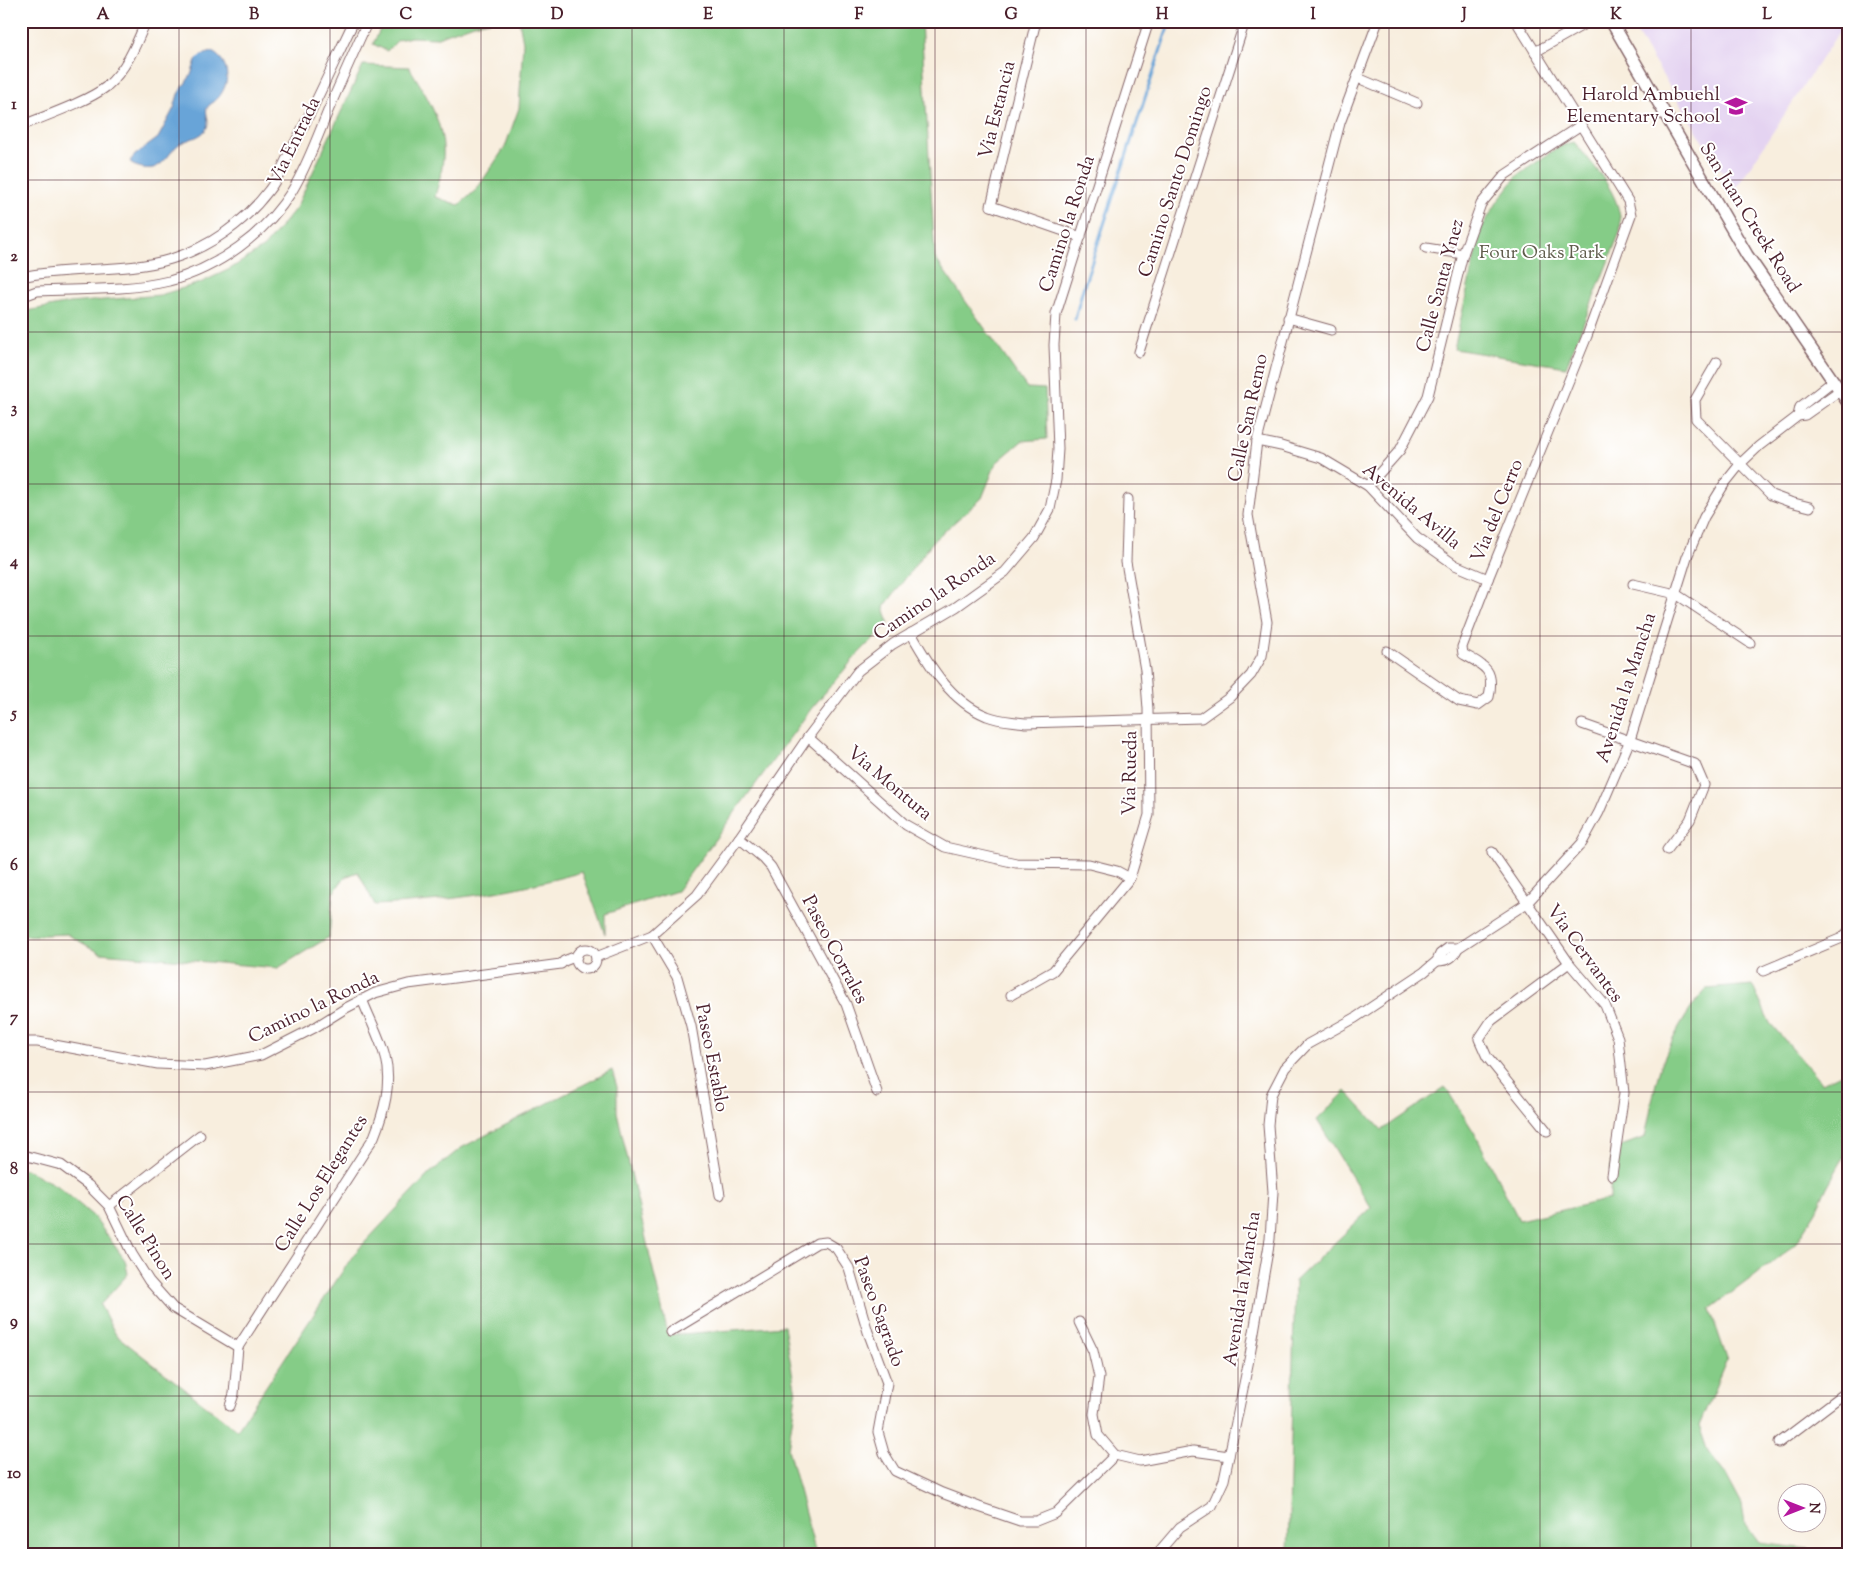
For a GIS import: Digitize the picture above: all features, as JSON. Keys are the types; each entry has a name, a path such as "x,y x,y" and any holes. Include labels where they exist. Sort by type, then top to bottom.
{"street":[{"path":"21,126 105,87 122,69 133,52 146,21"},
{"name":"Via Entrada","path":"21,277 42,272 141,265 171,259 200,247 228,230 252,210 270,189 297,139 354,21"},
{"name":"Via Entrada","path":"21,297 37,291 138,286 170,280 218,260 241,245 261,229 292,191 306,164 368,21"},
{"name":"Via Estancia","path":"1036,21 991,206 1082,237"},
{"name":"Camino la Ronda","path":"596,957 652,935 697,895 739,838 808,737 858,670 911,633 956,607 1005,572 1034,538 1050,509 1056,480 1058,449 1054,345 1056,314 1149,21"},
{"name":"Camino Santo Domingo","path":"1139,352 1245,21"},
{"name":"Calle San Remo","path":"911,633 940,678 960,701 986,716 1025,723 1201,718 1230,697 1251,675 1262,656 1267,622 1248,515 1257,441 1340,122 1378,21"},
{"path":"1516,21 1581,125"},
{"path":"1535,52 1590,21"},
{"name":"San Juan Creek Road","path":"1611,21 1747,255 1849,404"},
{"path":"343,43 355,49"},
{"path":"1358,78 1417,103"},
{"name":"Via del Cerro","path":"1387,651 1459,701 1478,705 1490,697 1492,685 1490,674 1483,665 1463,654 1462,647 1583,344 1631,215 1628,201 1581,125"},
{"name":"Calle Santa Ynez","path":"1368,486 1400,450 1428,396 1463,254 1481,204 1505,175 1581,125"},
{"path":"1426,248 1463,254"},
{"path":"1288,318 1331,330"},
{"path":"1717,362 1695,400 1696,419 1771,495 1810,507"},
{"name":"Avenida la Mancha","path":"1156,1555 1180,1527 1212,1506 1224,1480 1250,1355 1270,1239 1273,1192 1268,1125 1272,1095 1285,1068 1308,1044 1355,1018 1424,972 1437,961 1446,961 1458,948 1527,903 1582,843 1599,812 1630,740 1687,558 1704,517 1725,483 1741,463 1759,446 1798,416 1800,407 1836,386"},
{"name":"Avenida Avilla","path":"1257,441 1321,458 1368,486 1417,538 1455,565 1488,579"},
{"name":"Via Rueda","path":"1011,994 1053,971 1130,878 1149,815 1148,720 1145,670 1126,562 1128,500"},
{"path":"1633,584 1676,594 1750,643"},
{"path":"1582,724 1695,764 1704,785 1690,820 1667,850"},
{"name":"Via Montura","path":"808,737 906,825 945,847 1016,864 1089,864 1117,871 1130,878"},
{"name":"Paseo Corrales","path":"739,838 763,858 771,868 840,992 852,1019 877,1092"},
{"name":"Via Cervantes","path":"1492,852 1569,963 1605,1005 1618,1038 1624,1093 1612,1175"},
{"path":"1763,971 1842,938 1849,931"},
{"name":"Paseo Establo","path":"652,935 677,977 691,1026 720,1194"},
{"name":"Camino la Ronda","path":"21,1042 38,1042 158,1064 205,1066 261,1055 314,1028 362,998 375,993 408,984 561,964 586,969 592,968 596,957 587,950 581,951 577,956 561,964"},
{"path":"577,956 576,962 580,967"},
{"path":"1547,1131 1487,1057 1479,1039 1491,1021 1569,963"},
{"name":"Calle Los Elegantes","path":"238,1347 374,1137 382,1118 387,1079 385,1057 362,998"},
{"path":"109,1206 200,1135"},
{"name":"Calle Pinon","path":"21,1156 61,1166 88,1185 109,1206 132,1254 148,1281 174,1308 238,1347"},
{"name":"Paseo Sagrado","path":"670,1332 817,1243 826,1242 836,1248 849,1268 868,1332 888,1383 878,1432 884,1453 895,1471 942,1494 1020,1521 1036,1521 1056,1513 1115,1455"},
{"path":"1079,1322 1093,1351 1099,1377 1094,1414 1098,1435 1115,1455 1140,1461 1193,1451 1229,1456"},
{"path":"230,1406 234,1394 238,1347"},
{"path":"1779,1443 1849,1390"}],"shaded area":[{"name":"Harold Ambuehl Elementary School","path":"1629,21 1846,21 1734,191"}],"green space":[{"path":"384,21 490,21 474,24 435,38 411,37 398,40 387,51 373,44"},
{"path":"519,21 921,21 935,258 1027,388 1045,389 1047,439 1022,441 996,463 982,498 934,540 884,607 889,623 857,655 811,709 677,891 605,914 605,934 582,872 506,890 454,898 375,905 358,872 345,877 333,893 329,937 278,968 100,953 67,934 21,936 21,312 70,303 160,295 200,283 230,269 264,247 296,208 363,65 409,67 434,111 441,134 443,159 435,197 459,205 477,189 505,147 519,108 523,42"},
{"name":"Four Oaks Park","path":"1574,142 1599,172 1613,195 1618,207 1620,232 1566,367 1454,349 1481,229 1498,201 1517,176 1558,147"},
{"path":"1752,985 1770,1023 1822,1083 1849,1070 1849,1148 1816,1211 1794,1246 1710,1309 1727,1359 1699,1426 1708,1452 1726,1475 1742,1505 1745,1524 1759,1543 1808,1549 1806,1555 1288,1555 1295,1281 1371,1208 1317,1120 1346,1091 1382,1130 1445,1087 1474,1132 1519,1220 1610,1199 1611,1150 1645,1137 1660,1069 1674,1037 1692,1007 1706,989"},
{"path":"612,1070 617,1087 617,1112 668,1335 784,1326 796,1394 788,1449 815,1550 826,1555 21,1555 21,1169 26,1169 59,1187 93,1216 125,1260 128,1274 100,1305 116,1335 237,1430 354,1254 430,1173 461,1148"}],"water":[{"path":"212,52 222,61 227,73 227,79 222,92 207,108 208,125 205,131 178,145 156,167 144,168 133,165 130,161 135,155 158,138 174,108 178,94 191,75 196,60 201,55"}],"waterway":[{"path":"1075,319 1082,292 1170,21"}],"place":[{"name":"Harold Ambuehl Elementary School","path":"1736,106"}]}
